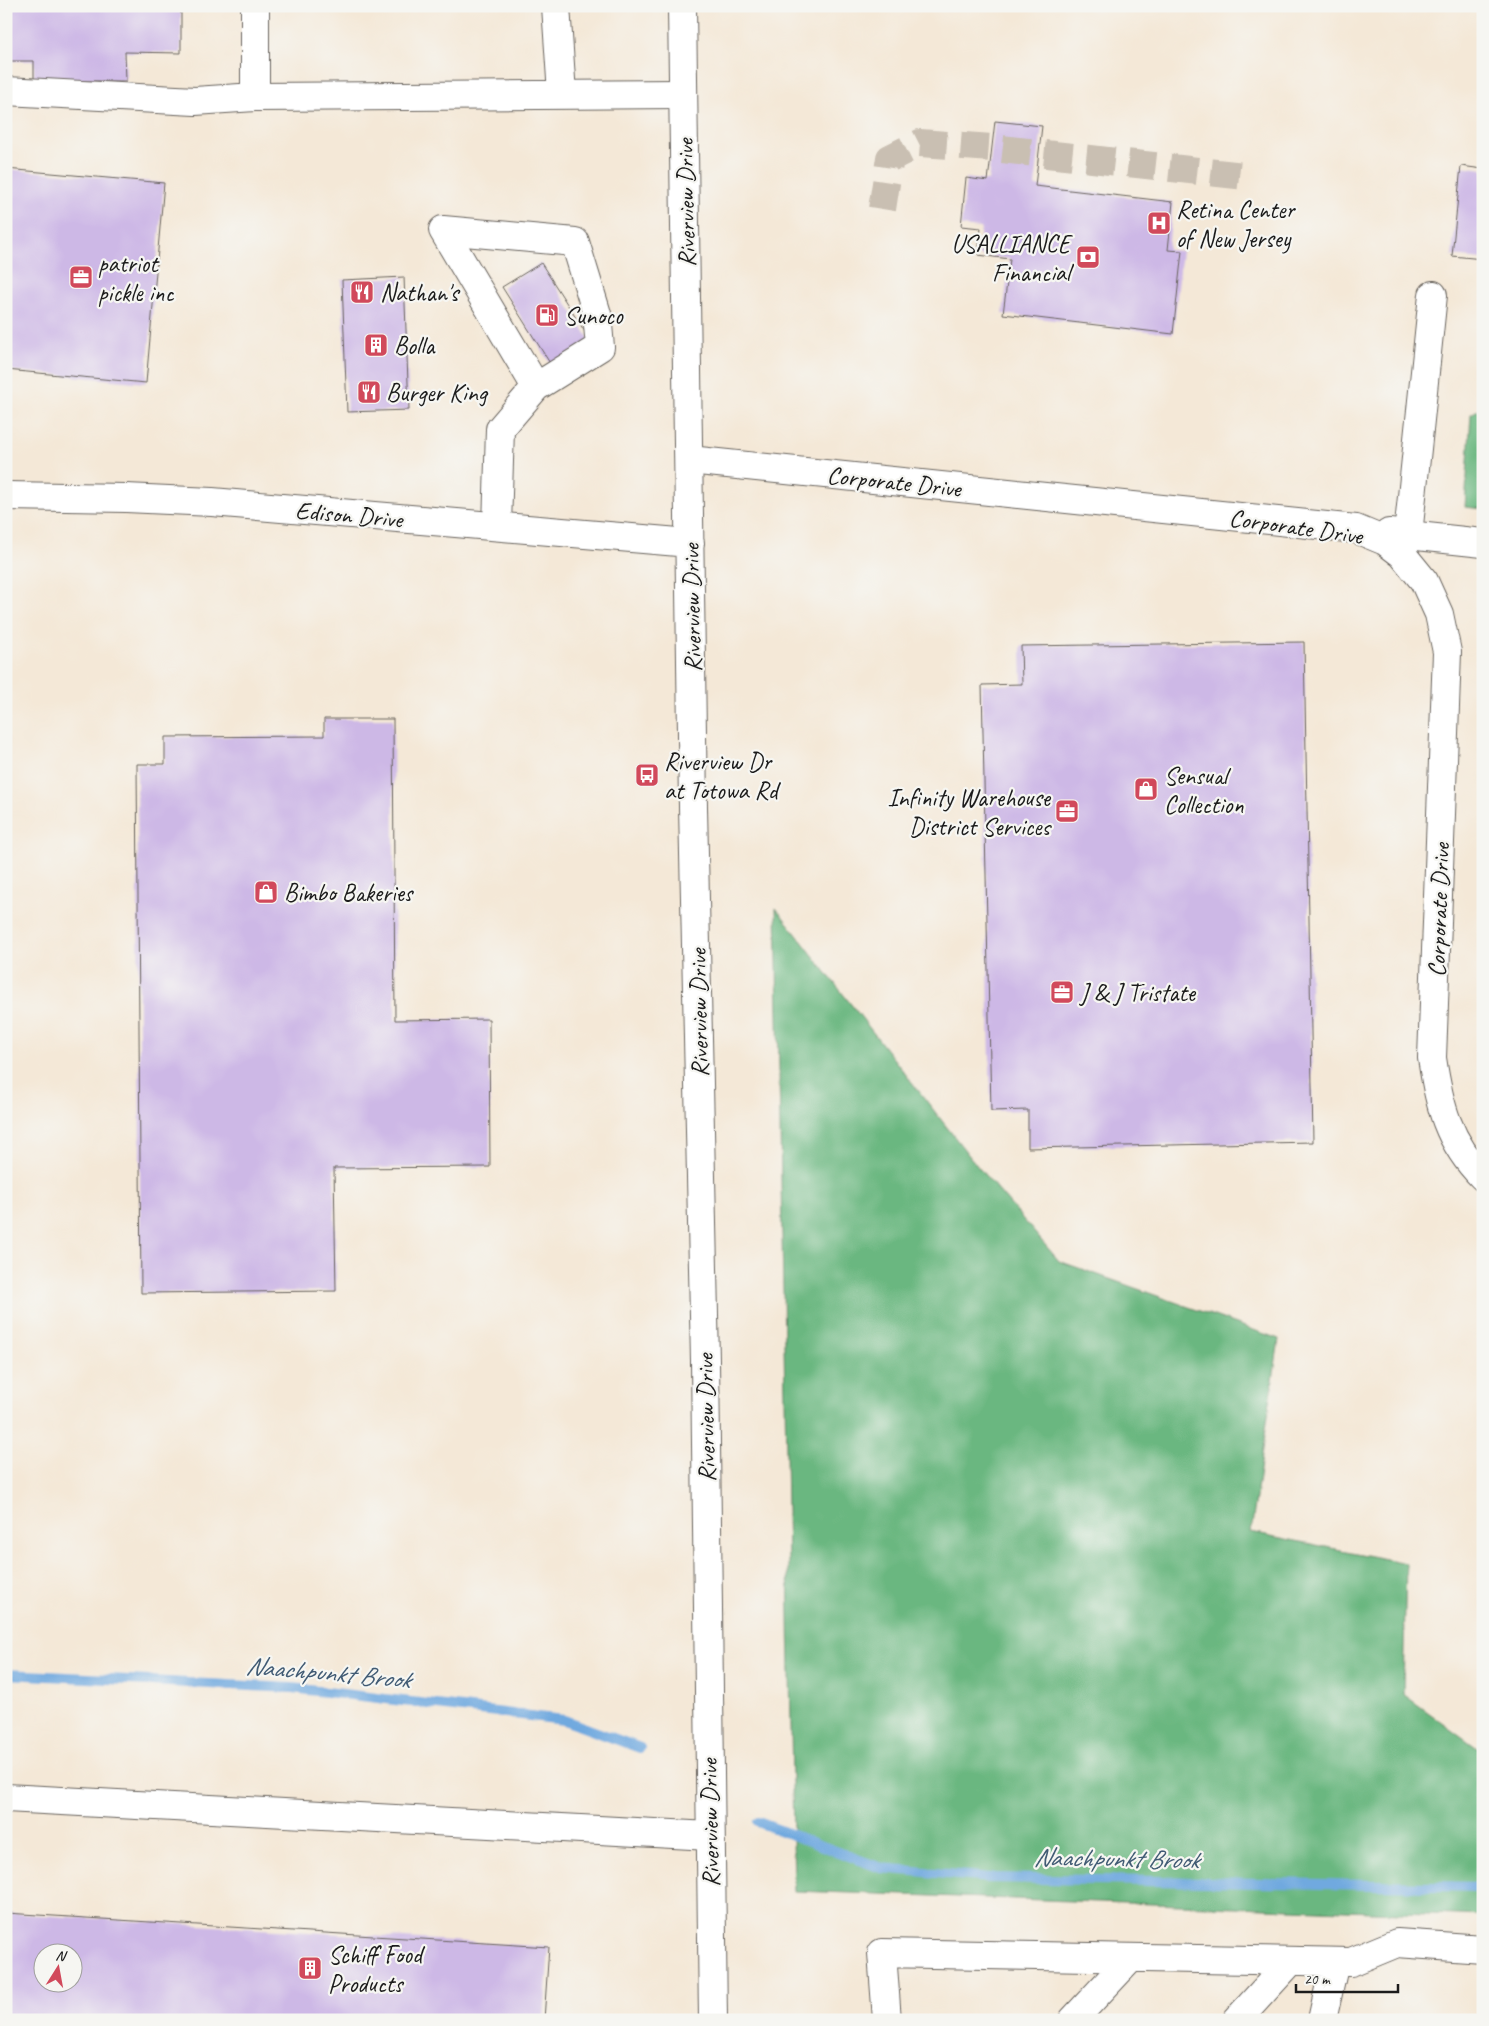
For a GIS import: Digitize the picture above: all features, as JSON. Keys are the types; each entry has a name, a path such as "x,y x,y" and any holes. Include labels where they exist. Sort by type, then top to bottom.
{"main road":[{"path":"255,6 255,97"},
{"path":"556,6 562,94"},
{"name":"Riverview Drive","path":"682,6 693,807 705,1362 713,2020"},
{"path":"6,91 195,101 255,97 683,94"},
{"path":"497,526 500,430 536,387 600,347 597,314 575,242 443,230 536,387"},
{"path":"1408,535 1433,295"},
{"name":"Corporate Drive","path":"689,460 1356,529 1385,541 1402,554 1424,581 1439,614 1447,652 1432,1058 1438,1098 1451,1134 1471,1165 1483,1177"},
{"name":"Edison Drive","path":"6,496 212,502 690,542"},
{"path":"1356,529 1483,543"},
{"path":"6,1798 710,1836"},
{"path":"887,2020 882,1953 1351,1962 1397,1943 1483,1949"},
{"path":"1074,2020 1131,1958"},
{"path":"1237,2020 1291,1961"},
{"path":"1322,2020 1335,1962"}],"green space":[{"path":"1483,407 1483,509 1465,507 1471,414"},
{"path":"776,908 978,1167 1059,1261 1279,1339 1251,1532 1406,1563 1403,1694 1483,1752 1483,1916 794,1891"}],"building":[{"path":"6,6 181,6 181,53 125,52 126,81 34,81 34,61 6,61"},
{"name":"USALLIANCE Financial","path":"995,121 1042,126 1035,186 1173,202 1168,250 1182,251 1173,334 1003,314 1010,259 978,255 981,228 961,226 966,178 988,181"},
{"path":"1461,166 1483,169 1483,259 1452,256"},
{"name":"patriot pickle inc","path":"6,169 164,183 146,383 6,370"},
{"name":"Sunoco","path":"541,263 592,343 553,368 502,287"},
{"name":"Bolla","path":"404,277 409,410 347,412 342,280"},
{"path":"1304,642 1313,1142 1028,1148 1028,1110 991,1111 982,685 1022,684 1021,646"},
{"name":"Bimbo Bakeries","path":"324,719 393,719 395,1020 489,1019 490,1167 334,1168 336,1291 141,1293 137,764 165,764 165,737 324,736"},
{"name":"Schiff Food Products","path":"6,1913 549,1947 544,2020 6,2020"}],"waterway":[{"name":"Naachpunkt Brook","path":"6,1674 292,1688 564,1720 640,1748"},
{"name":"Naachpunkt Brook","path":"758,1822 881,1868 990,1878 1483,1887"}],"tunnel":[{"path":"882,209 890,158 920,143 992,148 1253,177"}],"place":[{"name":"Retina Center of New Jersey","path":"1159,223"},
{"name":"USALLIANCE Financial","path":"1088,257"},
{"name":"patriot pickle inc","path":"81,277"},
{"name":"Nathan's","path":"362,292"},
{"name":"Sunoco","path":"547,315"},
{"name":"Bolla","path":"376,345"},
{"name":"Burger King","path":"369,392"},
{"name":"Riverview Dr at Totowa Rd","path":"647,775"},
{"name":"Sensual Collection","path":"1146,789"},
{"name":"Infinity Warehouse District Services","path":"1067,811"},
{"name":"Bimbo Bakeries","path":"266,892"},
{"name":"J & J Tristate","path":"1062,992"},
{"name":"Schiff Food Products","path":"310,1968"}]}
